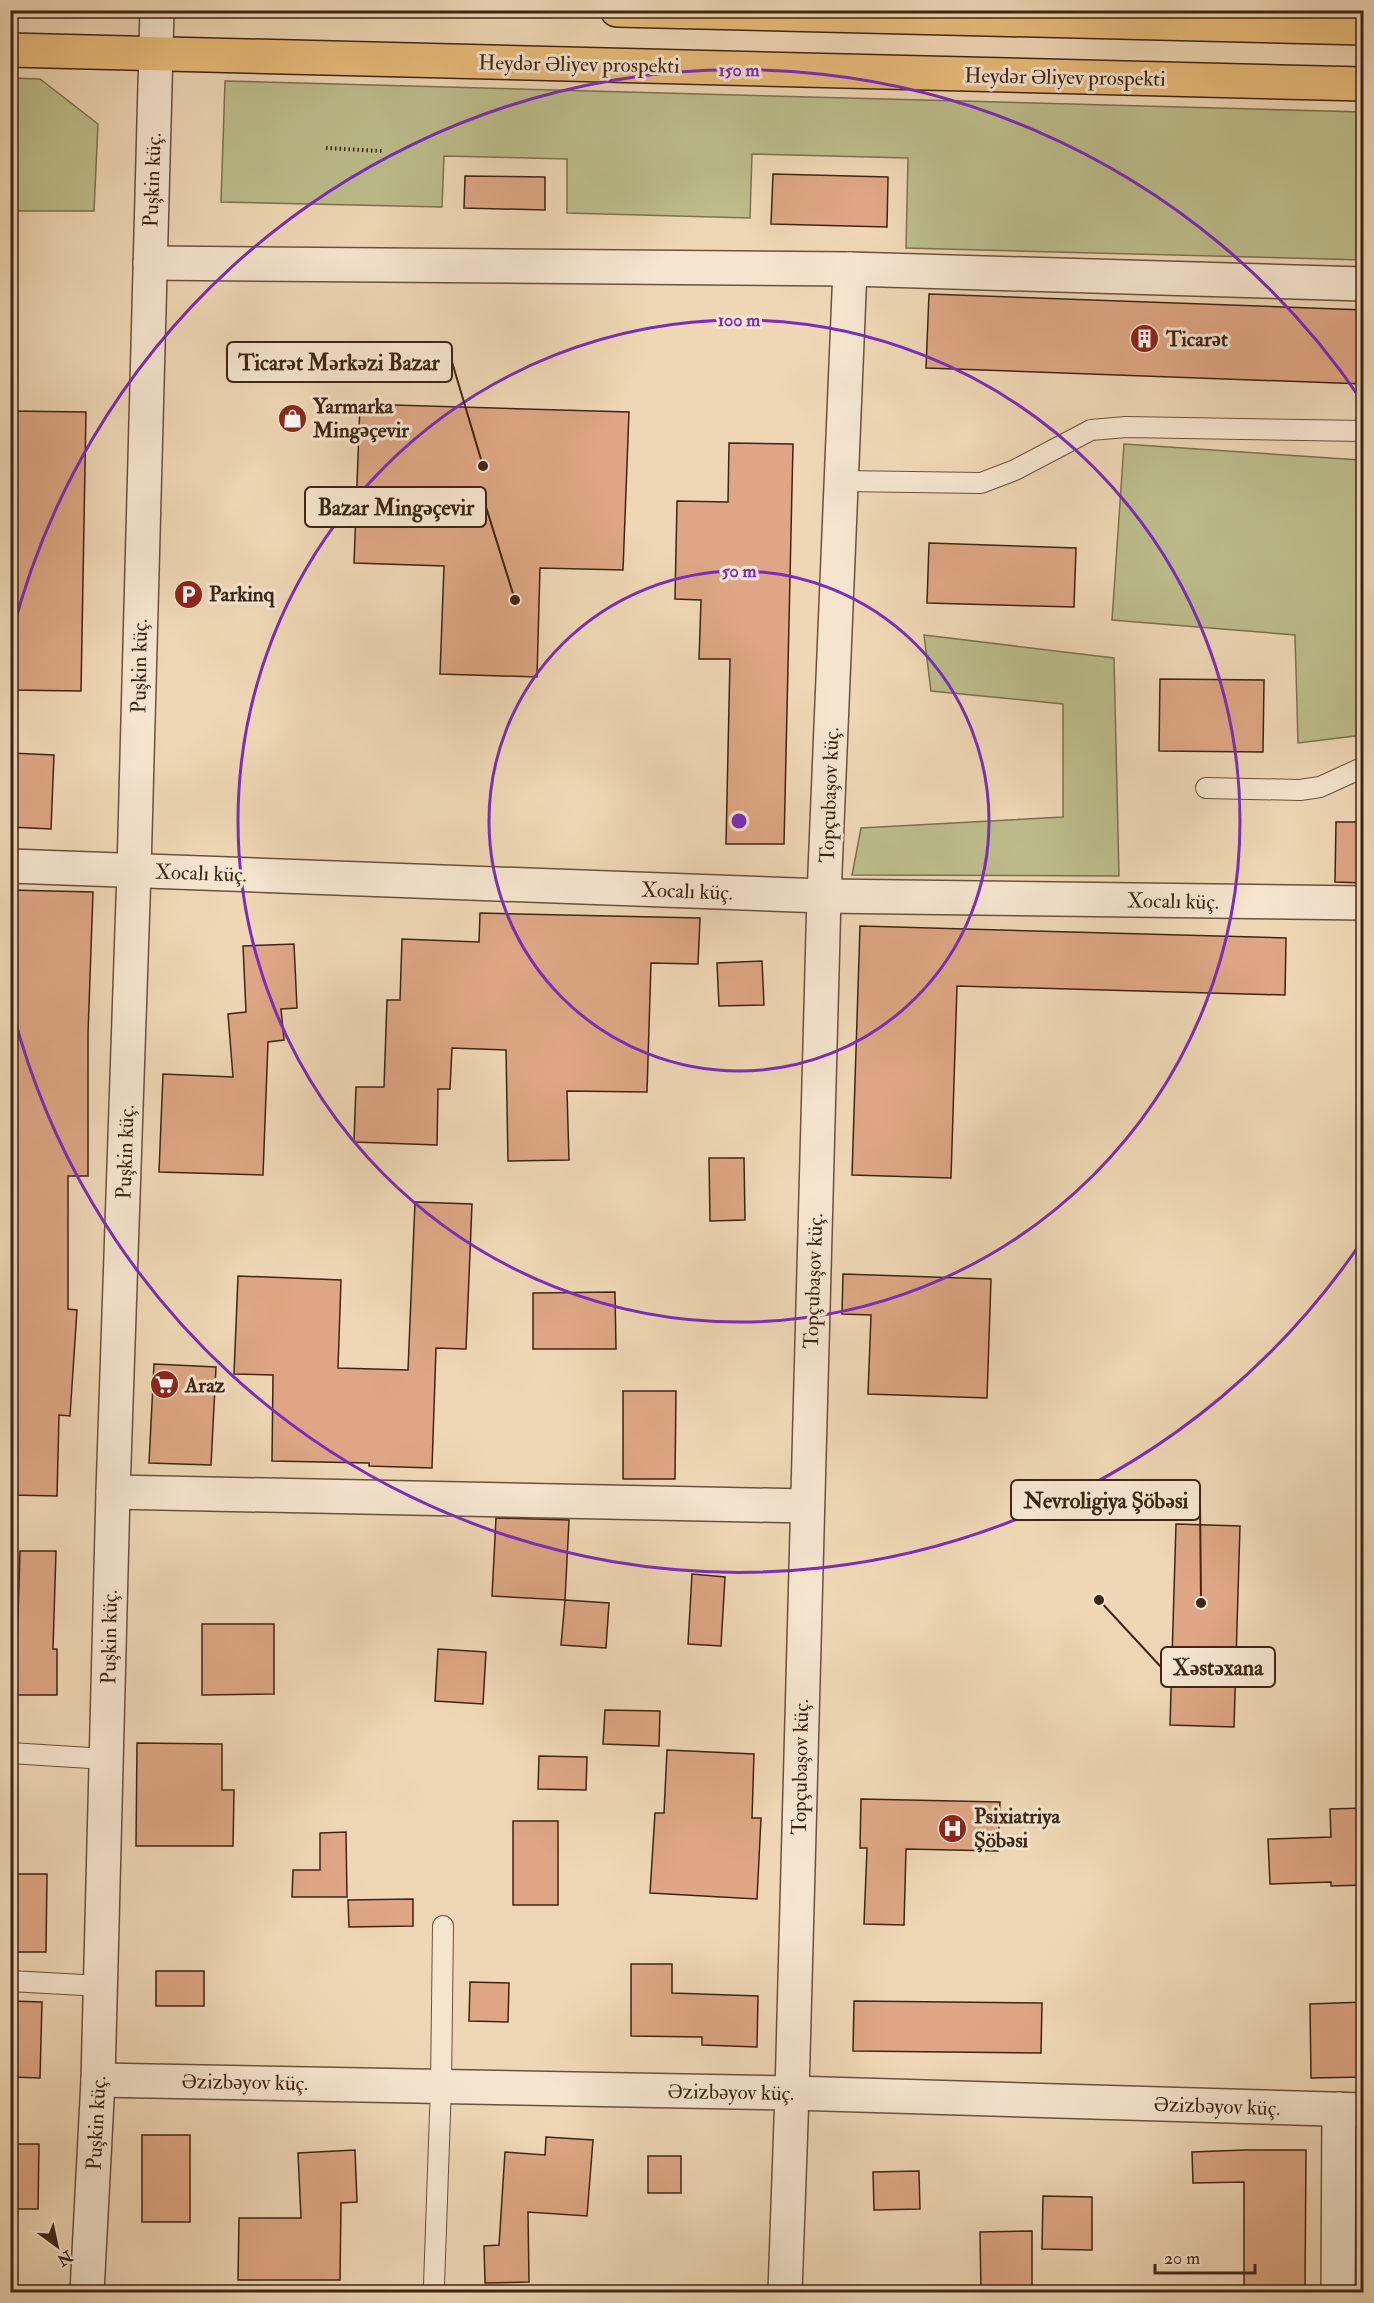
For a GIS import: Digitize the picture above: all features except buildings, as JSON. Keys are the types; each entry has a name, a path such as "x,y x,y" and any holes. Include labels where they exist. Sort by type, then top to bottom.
{"main road":[{"path":"617,10 1364,28"},
{"name":"Heydər Əliyev prospekti","path":"10,50 1364,84"}],"street":[{"name":"Puşkin küç.","path":"87,2292 101,1986 113,1492 134,871 157,10"},
{"path":"150,263 850,269 1364,284"},
{"name":"Topçubaşov küç.","path":"785,2292 824,896 850,269"},
{"name":"Xocalı küç.","path":"10,866 824,896 1364,903"},
{"path":"113,1492 807,1506"},
{"name":"Əzizbəyov küç.","path":"98,2080 792,2093 1351,2110"},
{"path":"1338,2292 1351,2110"}],"lane":[{"path":"842,481 981,483 1015,470 1091,430 1126,427 1364,431"},
{"path":"1206,788 1300,790 1320,787 1364,767"},
{"path":"10,1753 106,1759"},
{"path":"434,2284 441,2085 443,1926"},
{"path":"10,1981 101,1986"}],"path":[{"path":"326,148 382,151"}],"green space":[{"path":"11,78 40,79 98,124 94,211 11,211"},
{"path":"225,81 1363,112 1363,260 906,248 908,158 752,154 750,218 567,213 567,159 444,156 442,207 221,202"},
{"path":"1124,444 1360,460 1360,527 1364,528 1363,735 1298,743 1295,635 1112,620"},
{"path":"924,635 1114,658 1119,876 852,875 861,828 1063,817 1063,704 931,691"}],"place":[{"name":"Ticarət","path":"1145,339"},
{"name":"Yarmarka Mingəçevir","path":"292,418"},
{"name":"Ticarət Mərkəzi Bazar","path":"483,466"},
{"name":"Parkinq","path":"188,594"},
{"name":"Bazar Mingəçevir","path":"515,600"},
{"name":"Araz","path":"164,1385"},
{"name":"Xəstəxana","path":"1099,1600"},
{"name":"Nevroligiya Şöbəsi","path":"1201,1603"},
{"name":"Psixiatriya Şöbəsi","path":"953,1828"}]}
